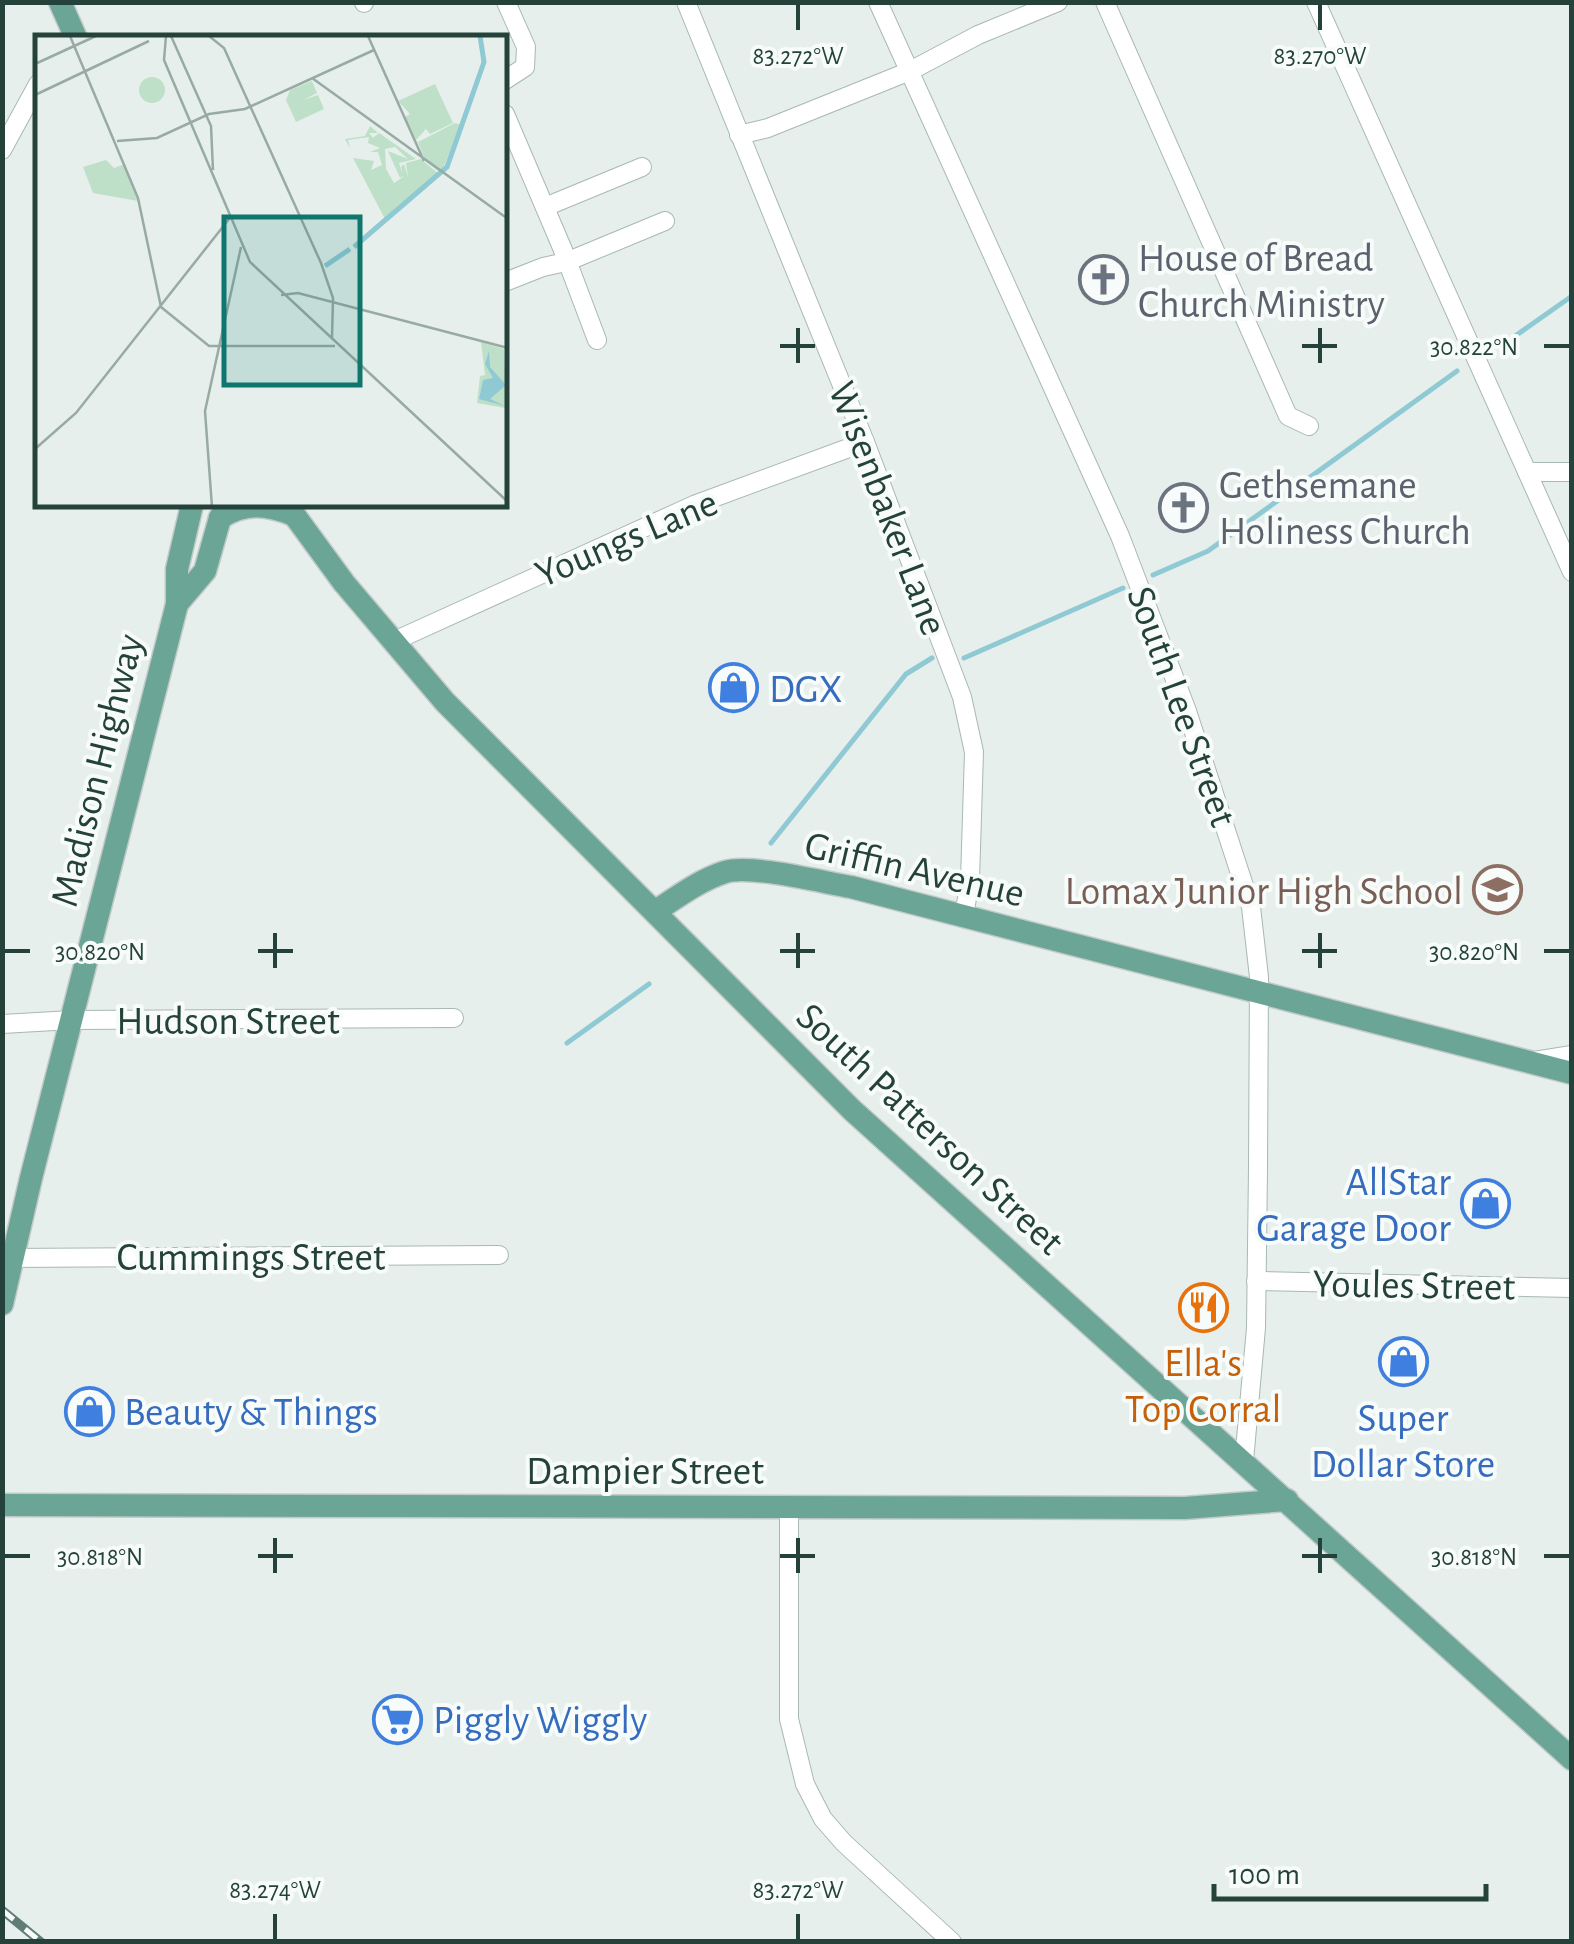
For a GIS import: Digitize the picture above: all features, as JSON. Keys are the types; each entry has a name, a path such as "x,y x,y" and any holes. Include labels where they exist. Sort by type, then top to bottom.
{"main road":[{"name":"Madison Highway","path":"2,1304 9,1258 177,604 176,569 191,508"},
{"name":"South Patterson Street","path":"291,510 392,642 445,702 852,1110 1572,1760"},
{"name":"Madison Highway","path":"177,604 206,571 224,512"},
{"name":"Griffin Avenue","path":"656,911 690,888 727,871 745,870 850,887 1572,1073"},
{"name":"Dampier Street","path":"2,1506 1185,1508 1287,1500"}],"street":[{"path":"506,2 526,47 525,67 508,78"},
{"name":"Wisenbaker Lane","path":"686,2 865,442 955,676 972,738 974,818 964,916"},
{"name":"South Lee Street","path":"878,2 1094,472 1159,637 1238,860 1258,944 1260,992 1256,1328 1244,1461"},
{"path":"739,136 910,71 978,35 1058,2"},
{"path":"1105,2 1288,416 1309,426"},
{"path":"1316,2 1572,572"},
{"path":"2,150 35,90"},
{"path":"508,121 597,340"},
{"path":"545,207 642,166"},
{"path":"508,281 665,221"},
{"name":"Youngs Lane","path":"392,642 694,505 865,442"},
{"path":"1526,472 1572,472"},
{"name":"Hudson Street","path":"2,1024 72,1020 454,1018"},
{"path":"1528,1061 1572,1055"},
{"name":"Cummings Street","path":"9,1258 499,1255"},
{"name":"Youles Street","path":"1256,1281 1572,1288"},
{"path":"789,1507 789,1719 805,1784 824,1819 844,1843 952,1942"}],"waterway":[{"path":"1501,346 1572,296"},
{"path":"1153,575 1208,551 1457,371"},
{"path":"964,658 1123,588"},
{"path":"771,843 906,674 932,658"},
{"path":"567,1043 649,984"}],"railway":[{"path":"2,1910 41,1942"}],"place":[{"name":"House of Bread Church Ministry","path":"1103,280"},
{"name":"Gethsemane Holiness Church","path":"1184,507"},
{"name":"DGX","path":"734,688"},
{"name":"Lomax Junior High School","path":"1498,890"},
{"name":"AllStar Garage Door","path":"1486,1204"},
{"name":"Ella's Top Corral","path":"1203,1307"},
{"name":"Super Dollar Store","path":"1403,1362"},
{"name":"Beauty & Things","path":"89,1411"},
{"name":"Piggly Wiggly","path":"398,1719"}]}
